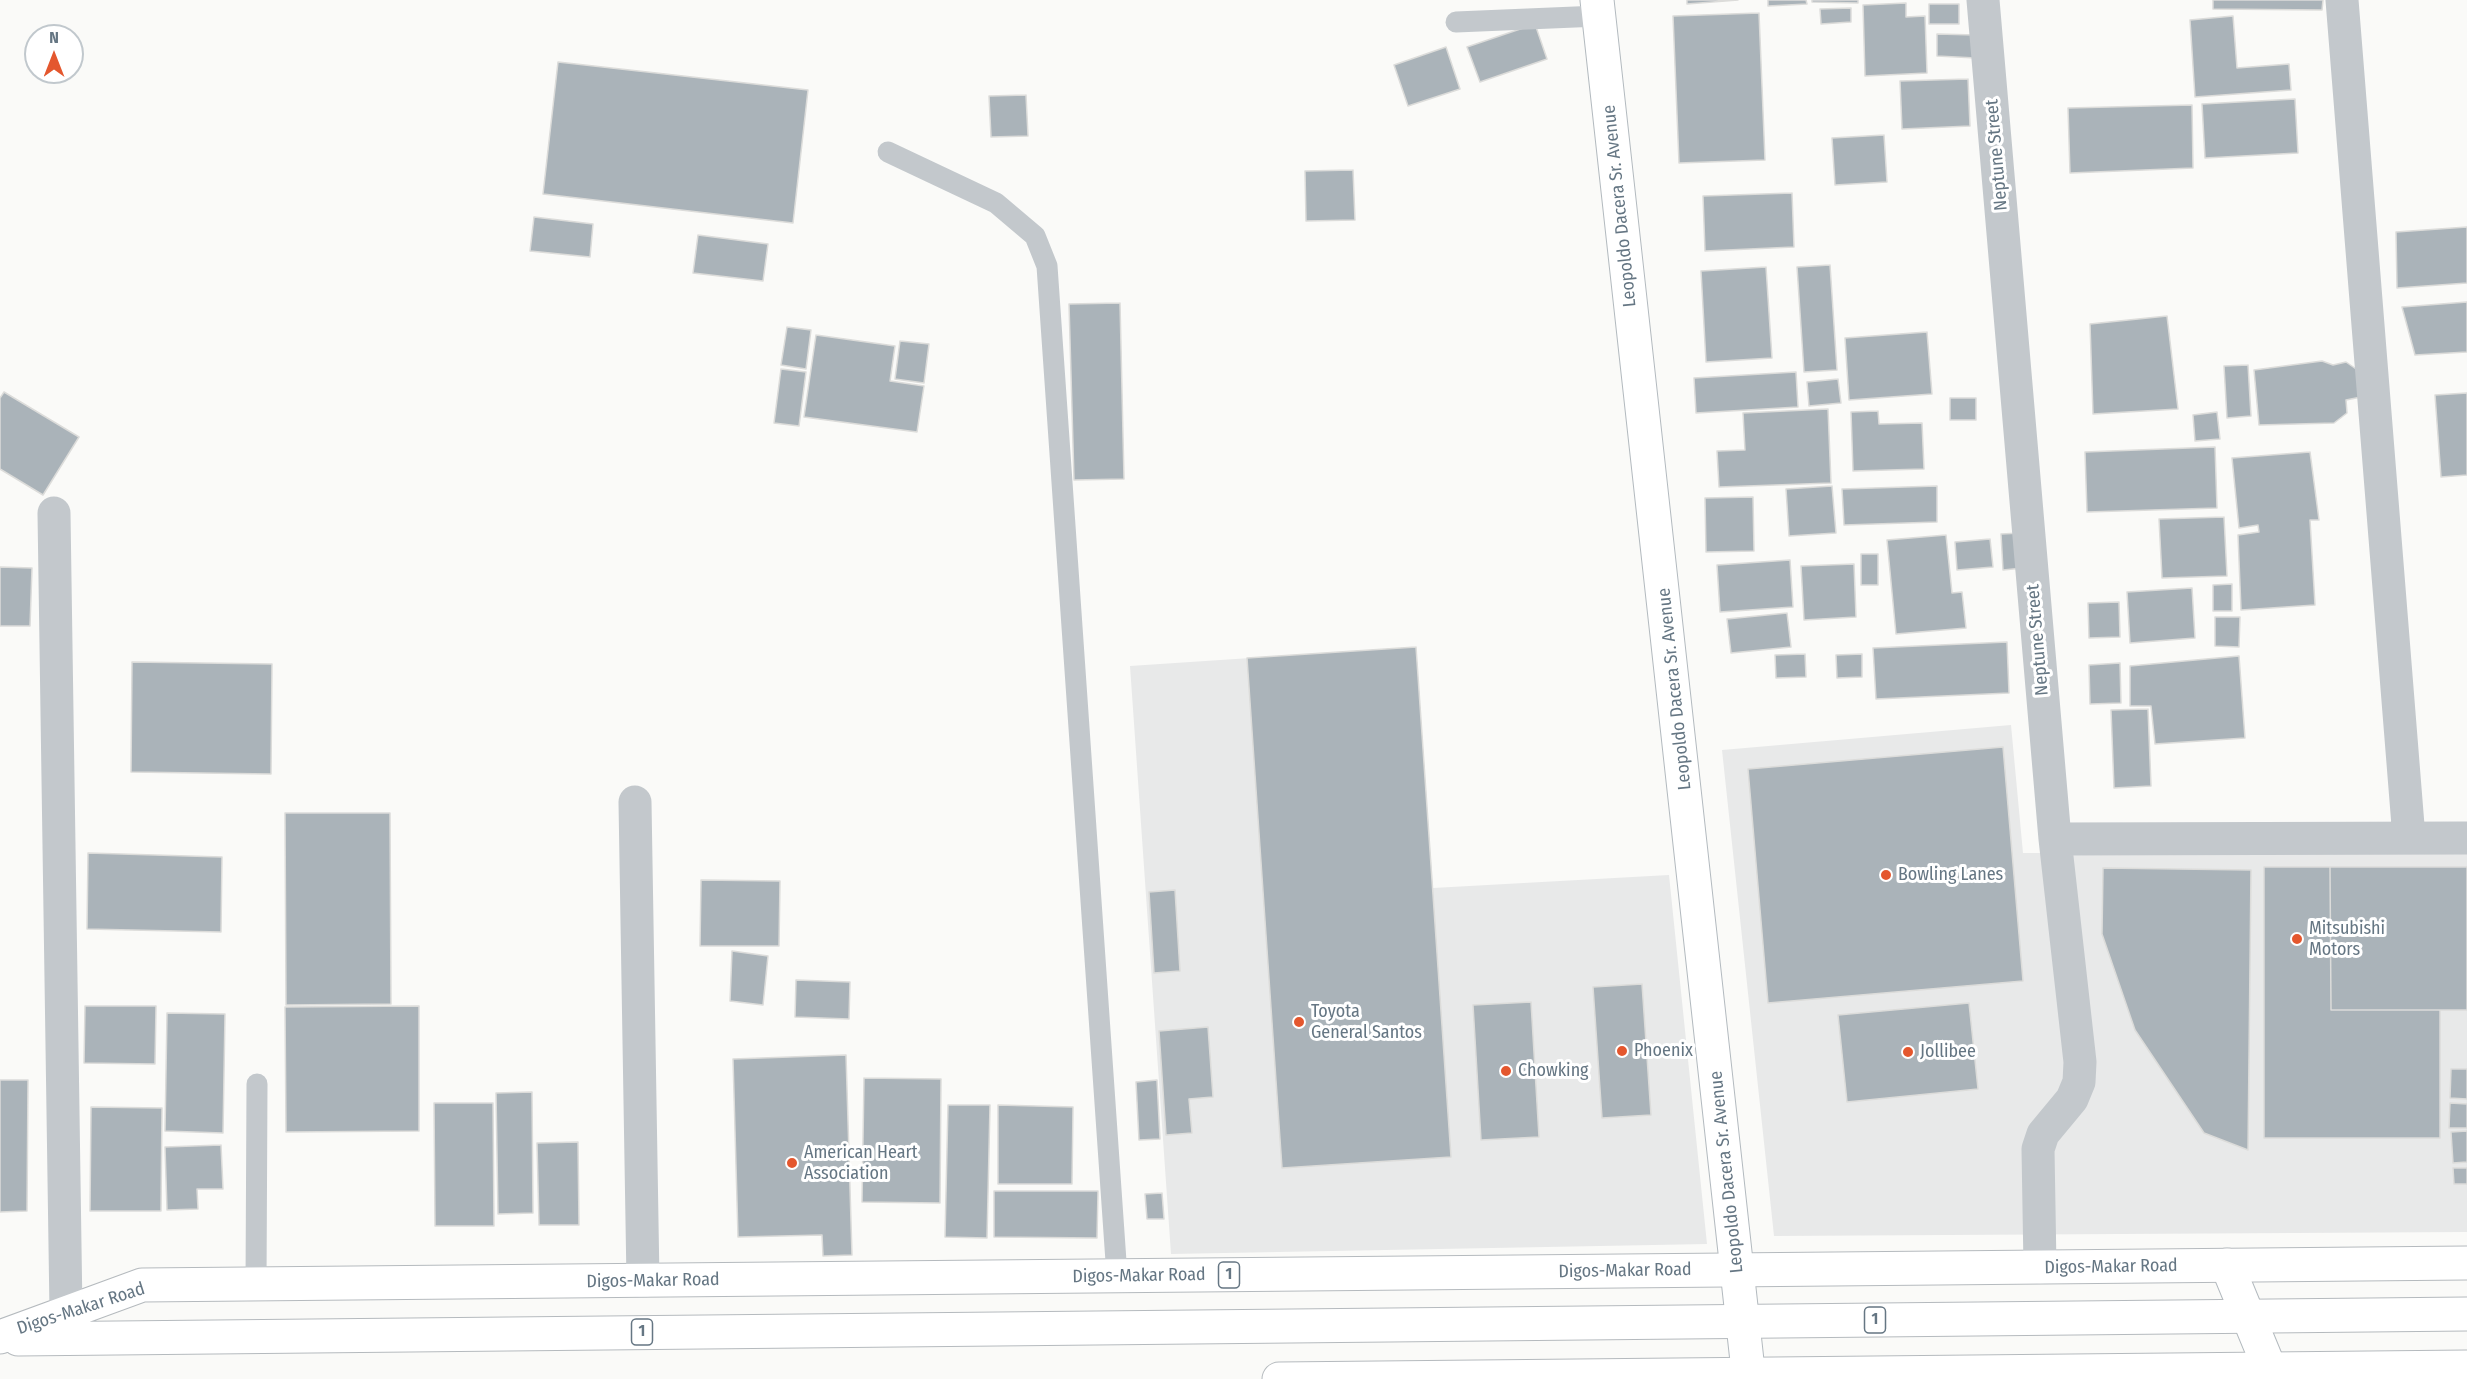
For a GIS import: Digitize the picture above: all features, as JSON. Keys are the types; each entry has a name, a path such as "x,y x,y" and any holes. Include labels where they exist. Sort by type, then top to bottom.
{"main road":[{"name":"Leopoldo Dacera Sr. Avenue","path":"1598,8 1749,1379"},
{"name":"Digos-Makar Road","path":"0,1338 141,1285 2467,1263"},
{"path":"2227,1265 2274,1379"},
{"name":"Digos-Makar Road","path":"0,1338 2467,1314"},
{"path":"1279,1379 2467,1367"}],"street":[{"name":"Neptune Street","path":"1983,0 2055,839 2080,1062 2079,1082 2072,1099 2043,1134 2038,1149 2040,1267"},
{"path":"2342,0 2409,838"},
{"path":"54,513 66,1312"},
{"path":"635,802 643,1281"},
{"path":"2055,839 2467,838"}],"lane":[{"path":"1456,22 1598,8"},
{"path":"888,152 996,203 1035,236 1047,266 1117,1276"},
{"path":"256,1285 257,1084"}],"shaded area":[{"name":"Toyota General Santos","path":"1416,647 1433,888 1669,875 1707,1244 1171,1254 1130,666"},
{"path":"2011,725 2023,853 2467,852 2467,1232 1774,1236 1722,750"}],"building":[{"path":"1687,0 1738,0 1687,4"},
{"path":"1768,0 1806,0 1807,4 1768,6"},
{"path":"1812,0 1858,0 1858,3 1812,2"},
{"path":"2213,0 2323,0 2322,10 2213,9"},
{"path":"1906,3 1906,17 1925,16 1927,73 1865,76 1863,5"},
{"path":"1929,4 1959,4 1959,24 1929,24"},
{"path":"1851,8 1851,22 1821,24 1820,9"},
{"path":"1759,13 1765,160 1679,163 1673,16"},
{"path":"2233,16 2237,68 2289,64 2291,90 2195,97 2190,20"},
{"path":"1535,24 1547,59 1480,82 1467,47"},
{"path":"1937,34 1976,35 1976,58 1937,56"},
{"path":"1446,47 1460,89 1408,106 1394,65"},
{"path":"558,62 808,90 793,223 543,194"},
{"path":"1968,79 1970,126 1902,129 1900,81"},
{"path":"1026,95 1028,136 991,137 989,96"},
{"path":"2295,99 2298,153 2205,158 2202,104"},
{"path":"2192,105 2193,168 2070,173 2068,108"},
{"path":"1884,135 1887,182 1835,185 1832,138"},
{"path":"1353,170 1355,220 1306,221 1305,171"},
{"path":"1792,193 1794,247 1705,251 1703,196"},
{"path":"534,217 593,224 590,257 530,251"},
{"path":"2467,227 2467,283 2397,288 2396,232"},
{"path":"698,235 768,244 763,281 693,273"},
{"path":"1830,265 1837,370 1804,372 1797,267"},
{"path":"1766,267 1772,358 1706,362 1701,271"},
{"path":"2467,302 2467,352 2415,355 2402,307"},
{"path":"1120,303 1124,479 1074,480 1069,304"},
{"path":"2167,316 2178,409 2093,414 2090,324"},
{"path":"787,327 811,330 806,369 781,365"},
{"path":"1927,332 1932,394 1849,400 1845,338"},
{"path":"816,335 895,346 890,381 924,386 917,432 804,417"},
{"path":"900,341 929,344 924,383 895,379"},
{"path":"2322,361 2333,365 2346,362 2359,371 2361,397 2346,400 2347,413 2334,423 2259,425 2254,370"},
{"path":"2248,365 2251,416 2227,418 2224,366"},
{"path":"781,369 806,372 799,426 774,423"},
{"path":"1796,372 1798,407 1696,413 1694,378"},
{"path":"1838,379 1841,403 1809,406 1807,382"},
{"path":"4,392 79,437 43,495 0,469 0,398"},
{"path":"2467,393 2467,475 2441,477 2435,395"},
{"path":"1950,398 1976,398 1976,420 1950,420"},
{"path":"1828,409 1831,483 1719,487 1717,451 1745,450 1743,413"},
{"path":"1878,411 1879,424 1922,423 1924,469 1853,471 1851,412"},
{"path":"2217,412 2220,439 2195,441 2193,415"},
{"path":"2215,447 2217,508 2087,512 2085,452"},
{"path":"2310,452 2319,520 2310,520 2315,605 2241,610 2238,535 2259,532 2258,525 2239,528 2232,458"},
{"path":"1832,486 1836,533 1789,536 1786,489"},
{"path":"1937,486 1937,522 1844,525 1842,489"},
{"path":"1753,497 1754,551 1706,552 1705,498"},
{"path":"2224,517 2227,576 2162,578 2159,519"},
{"path":"2021,533 2023,568 2003,570 2001,534"},
{"path":"1946,535 1952,593 1962,592 1966,628 1896,634 1887,540"},
{"path":"1990,539 1993,567 1957,570 1955,542"},
{"path":"1861,554 1878,554 1878,585 1861,585"},
{"path":"1790,560 1793,607 1720,612 1717,565"},
{"path":"1854,564 1856,617 1804,620 1801,566"},
{"path":"0,567 32,568 30,626 0,626"},
{"path":"2232,584 2232,611 2213,611 2213,585"},
{"path":"2192,588 2195,638 2130,643 2127,592"},
{"path":"2119,602 2120,637 2089,638 2088,603"},
{"path":"1787,613 1791,647 1731,653 1727,619"},
{"path":"2215,617 2240,617 2239,647 2215,646"},
{"path":"2007,642 2009,693 1876,699 1873,648"},
{"path":"1416,647 1451,1157 1282,1168 1247,658"},
{"path":"1805,654 1806,677 1776,678 1775,655"},
{"path":"1862,654 1862,677 1837,678 1836,655"},
{"path":"2239,656 2245,738 2155,744 2151,706 2130,706 2130,666"},
{"path":"132,662 272,664 271,774 131,772"},
{"path":"2120,663 2121,703 2090,704 2089,665"},
{"path":"2148,709 2151,786 2114,788 2111,710"},
{"path":"2003,747 2023,981 1768,1003 1748,769"},
{"path":"285,813 390,813 391,1004 286,1005"},
{"path":"88,853 222,857 221,932 87,929"},
{"name":"Mitsubishi Motors","path":"2264,867 2330,867 2331,1010 2440,1010 2440,1138 2264,1138"},
{"path":"2330,867 2467,867 2467,1010 2331,1010"},
{"path":"2103,868 2251,870 2248,1150 2204,1133 2135,1030 2102,934"},
{"path":"701,880 780,881 779,946 700,946"},
{"path":"1175,890 1180,971 1154,973 1149,892"},
{"path":"732,951 768,956 763,1005 730,1001"},
{"path":"796,980 850,982 849,1019 795,1017"},
{"name":"Phoenix","path":"1642,984 1651,1115 1602,1118 1593,987"},
{"name":"Chowking","path":"1531,1002 1539,1137 1481,1140 1473,1005"},
{"name":"Jollibee","path":"1969,1003 1978,1089 1847,1102 1838,1015"},
{"path":"85,1006 156,1006 155,1064 84,1063"},
{"path":"419,1006 419,1131 286,1132 285,1007"},
{"path":"167,1013 225,1014 223,1133 165,1131"},
{"path":"1208,1027 1213,1097 1189,1099 1192,1133 1166,1135 1159,1031"},
{"path":"846,1055 852,1255 823,1256 822,1235 738,1237 733,1059"},
{"path":"2451,1069 2467,1069 2467,1099 2450,1098"},
{"path":"864,1078 941,1079 940,1203 862,1202"},
{"path":"0,1080 28,1080 27,1211 0,1212"},
{"path":"1157,1080 1160,1139 1139,1140 1136,1082"},
{"path":"532,1092 533,1213 498,1214 496,1093"},
{"path":"434,1103 493,1103 494,1226 435,1226"},
{"path":"2450,1103 2467,1104 2467,1128 2449,1128"},
{"path":"948,1105 990,1105 987,1238 945,1237"},
{"path":"998,1105 1073,1107 1072,1184 998,1184"},
{"path":"91,1107 162,1108 161,1211 90,1211"},
{"path":"2467,1131 2467,1162 2453,1163 2451,1132"},
{"path":"578,1142 579,1225 539,1225 537,1143"},
{"path":"221,1145 223,1189 197,1189 198,1209 167,1210 165,1147"},
{"path":"2453,1168 2467,1168 2467,1184 2454,1184"},
{"path":"994,1191 1098,1191 1097,1238 994,1237"},
{"path":"1162,1193 1164,1219 1147,1219 1145,1194"}],"place":[{"name":"Bowling Lanes","path":"1886,875"},
{"name":"Mitsubishi Motors","path":"2297,939"},
{"name":"Toyota General Santos","path":"1299,1022"},
{"name":"Phoenix","path":"1622,1051"},
{"name":"Jollibee","path":"1908,1052"},
{"name":"Chowking","path":"1506,1071"},
{"name":"American Heart Association","path":"792,1163"}]}
